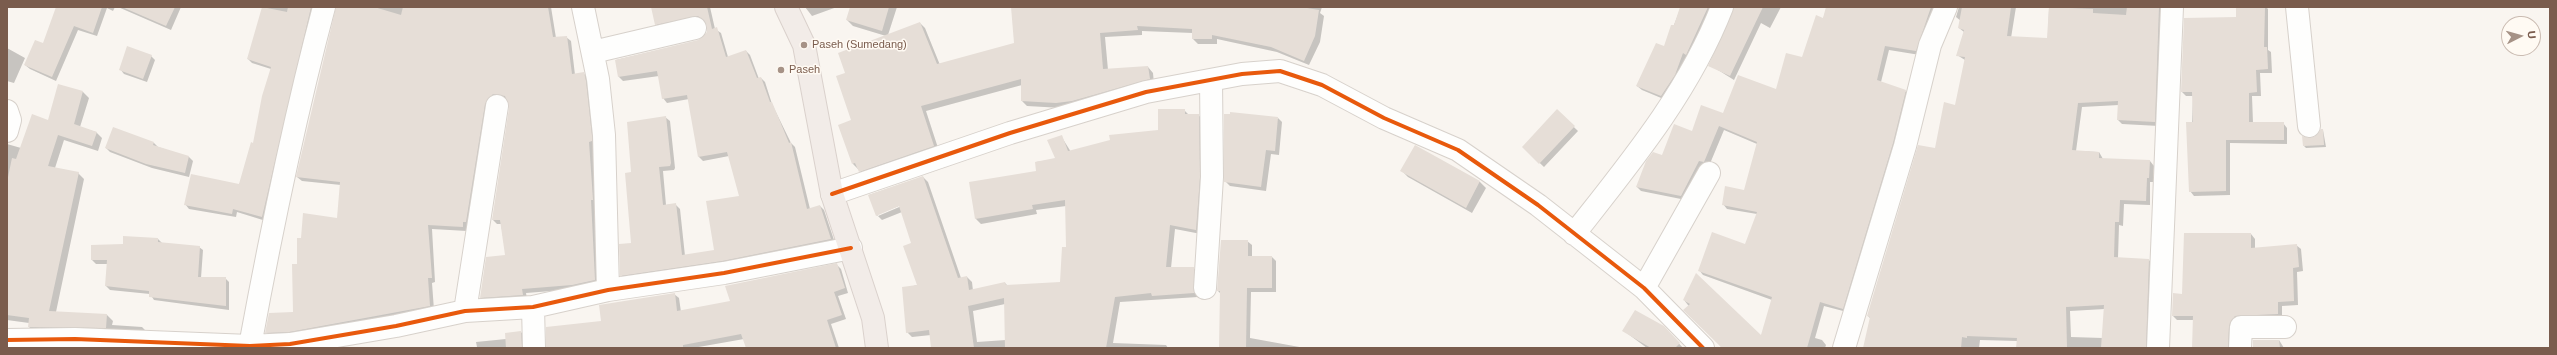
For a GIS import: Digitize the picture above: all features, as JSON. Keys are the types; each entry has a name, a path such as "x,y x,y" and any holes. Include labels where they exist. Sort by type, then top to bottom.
{"highway":[{"path":"786,7 804,45 832,194 873,318 877,348"}],"street":[{"path":"250,346 276,206 304,80 324,7"},
{"path":"583,7 598,79 604,135 608,290"},
{"path":"1574,234 1649,138 1698,60 1722,7"},
{"path":"1844,348 1905,146 1930,45 1946,7"},
{"path":"2158,348 2172,7"},
{"path":"2297,7 2309,126"},
{"path":"593,52 695,28"},
{"path":"832,194 1010,133 1146,92 1242,74 1280,71 1322,85 1384,118 1458,150 1574,234 1644,288 1703,348"},
{"path":"1205,288 1212,178 1211,80"},
{"path":"465,311 497,106"},
{"path":"7,111 10,120 7,131"},
{"path":"1644,288 1709,173"},
{"path":"14,342 75,339 250,346 327,343 465,311 534,307 608,290 724,273 851,248"},
{"path":"534,307 534,348"},
{"path":"2240,348 2241,327 2285,327"}],"building":[{"path":"56,7 102,7 93,33 74,26 52,77 24,65 35,40 43,43"},
{"path":"122,7 175,7 166,26"},
{"path":"262,7 287,12 288,7 311,7 262,217 233,209 232,214 184,205 191,174 239,184 251,142 253,143 262,96 271,67 247,59"},
{"path":"336,7 374,7 401,15 403,7 548,7 553,37 567,36 572,74 584,72 586,81 592,136 592,141 589,142 593,200 591,200 595,280 572,285 522,289 523,295 480,298 486,257 505,255 500,220 492,220 509,108 505,96 493,94 485,104 466,222 463,222 463,227 428,225 432,278 428,278 430,306 289,332 265,333 269,313 293,312 292,264 297,264 297,238 301,238 303,213 337,218 340,182 296,177"},
{"path":"651,7 707,7 712,29 717,27 726,57 746,50 757,78 761,77 770,102 772,102 789,143 791,142 807,209 820,205 831,239 722,261 620,276 619,244 631,243 625,173 631,172 627,122 666,116 671,163 670,166 659,167 663,205 676,203 682,255 714,250 706,201 739,196 727,152 698,157 687,95 662,99 657,71 618,77 615,60 698,40 707,32 707,25 698,16 655,25"},
{"path":"850,7 889,7 882,31 846,20"},
{"path":"1011,7 1301,7 1319,10 1315,36 1304,61 1271,47 1212,35 1212,39 1192,39 1192,29 1137,26 1138,30 1100,33 1103,69 1148,66 1150,79 1072,101 1056,103 1021,101 1021,79 921,106 934,146 859,172 855,163 852,164 838,125 851,120 836,76 845,73 838,53 920,22 937,64 1014,43"},
{"path":"1680,7 1708,7 1686,55 1683,53 1675,75 1661,96 1636,86 1656,43 1664,46 1671,25 1674,25"},
{"path":"1734,7 1763,7 1730,76 1708,66"},
{"path":"1826,7 1931,7 1916,51 1885,46 1877,80 1906,90 1893,143 1843,309 1820,302 1807,348 1722,348 1683,310 1690,304 1683,300 1696,273 1761,335 1772,297 1698,271 1712,232 1745,244 1757,212 1722,205 1725,186 1744,190 1757,142 1719,126 1704,162 1699,161 1681,196 1636,187 1646,161 1653,152 1662,155 1674,124 1692,131 1701,105 1723,113 1738,75 1776,89 1786,53 1802,57 1816,15 1823,18"},
{"path":"1962,7 2011,7 2007,36 2047,38 2049,7 2093,9 2093,13 2126,15 2127,7 2159,7 2155,122 2117,120 2118,101 2078,103 2072,150 2099,152 2099,158 2150,160 2149,178 2147,178 2146,201 2120,200 2119,222 2115,222 2114,257 2149,259 2146,348 2101,348 2104,305 2066,307 2067,348 2016,348 2017,338 1967,336 1967,338 1962,337 1961,348 1863,348 1870,317 1867,316 1918,145 1935,148 1944,102 1955,105 1965,57 1956,56 1964,30 1958,28"},
{"path":"2236,7 2265,7 2264,47 2267,47 2268,69 2256,70 2257,92 2249,93 2249,122 2284,122 2284,140 2226,140 2226,191 2189,192 2186,122 2193,122 2192,92 2181,92 2184,18 2236,17"},
{"path":"127,46 152,55 143,79 119,70"},
{"path":"58,84 83,91 74,124 97,132 92,146 58,135 48,166 79,172 49,311 107,314 106,328 28,327 29,318 7,315 7,182 12,158 16,159 32,114 48,120"},
{"path":"1158,109 1185,109 1185,114 1199,114 1200,177 1196,230 1170,225 1166,267 1194,267 1194,293 1152,296 1151,293 1115,297 1106,348 1005,348 1004,298 968,306 974,348 931,348 929,330 906,333 902,287 917,285 903,246 911,243 899,206 876,216 868,195 923,176 958,278 967,276 969,290 1005,282 1006,285 1060,282 1062,247 1066,247 1065,200 1032,205 1033,209 975,219 969,182 1036,171 1035,162 1055,158 1047,140 1062,135 1068,151 1110,140 1109,135 1158,130"},
{"path":"1557,109 1575,126 1539,164 1522,147"},
{"path":"1230,112 1278,117 1275,151 1266,150 1261,187 1224,182 1224,114 1230,114"},
{"path":"113,127 154,142 153,145 189,156 185,173 146,164 105,148"},
{"path":"2321,129 2323,129 2324,145 2303,146 2302,136 2310,138 2316,136"},
{"path":"1415,145 1480,181 1466,208 1400,171"},
{"path":"2184,233 2251,233 2251,248 2297,244 2299,267 2293,268 2294,301 2278,302 2278,314 2235,316 2229,326 2228,348 2192,348 2193,316 2172,316 2173,293 2182,294"},
{"path":"123,236 158,238 158,242 200,246 198,277 226,277 226,306 149,297 149,291 105,286 107,260 91,260 91,245 123,244"},
{"path":"1221,240 1248,240 1248,256 1272,256 1272,288 1247,288 1246,348 1219,348 1220,291 1217,291"},
{"path":"837,263 845,288 834,292 842,315 827,320 836,348 746,348 741,334 683,345 683,348 546,348 546,327 601,321 599,305 675,293 677,311 730,301 725,286"},
{"path":"1635,310 1664,326 1680,343 1675,348 1651,348 1622,331"},
{"path":"521,331 522,348 506,348 505,333"},
{"path":"2253,340 2279,340 2280,348 2253,348"}],"cycle path":[{"path":"832,194 1010,133 1146,92 1242,74 1280,71 1322,85 1384,118 1458,150 1538,205 1644,288 1703,348"},
{"path":"7,340 75,339 250,346 290,344 396,326 465,311 533,307 608,290 724,273 851,248"}],"place":[{"name":"Paseh (Sumedang)","path":"804,45"},
{"name":"Paseh","path":"781,70"}]}
